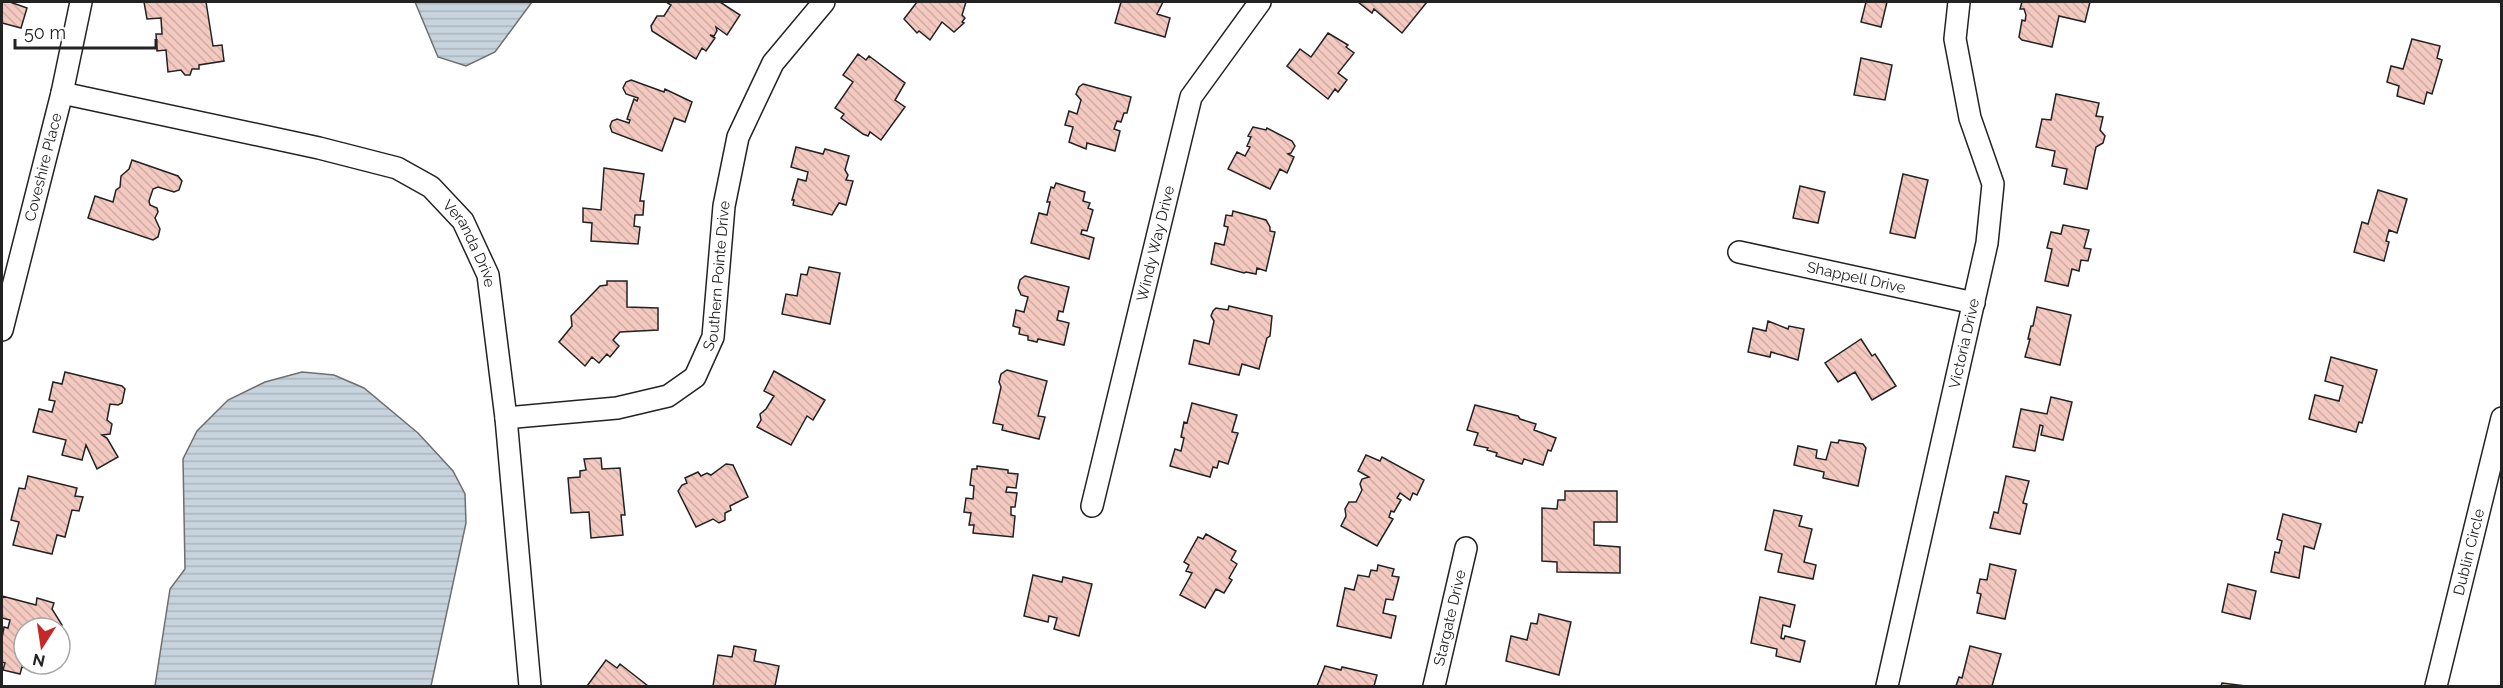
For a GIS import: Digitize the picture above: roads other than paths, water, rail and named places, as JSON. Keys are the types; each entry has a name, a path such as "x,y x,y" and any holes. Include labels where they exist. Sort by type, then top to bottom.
{"street":[{"name":"Coveshire Place","path":"2,330 62,93 81,2"},
{"name":"Southern Pointe Drive","path":"506,418 617,408 668,396 695,377 713,337 724,206 738,137 773,63 824,2"},
{"name":"Windy Way Drive","path":"1092,506 1184,117 1191,97 1260,2"},
{"name":"Victoria Drive","path":"1887,687 1988,243 1993,184 1970,117 1955,39 1959,2"},
{"name":"Veranda Drive","path":"62,93 319,148 397,168 431,188 463,221 488,275 506,418 530,687"},
{"name":"Shappell Drive","path":"1739,252 1974,303"},
{"name":"Dublin Circle","path":"2436,687 2502,418"},
{"name":"Stargate Drive","path":"1434,687 1466,548"}]}
